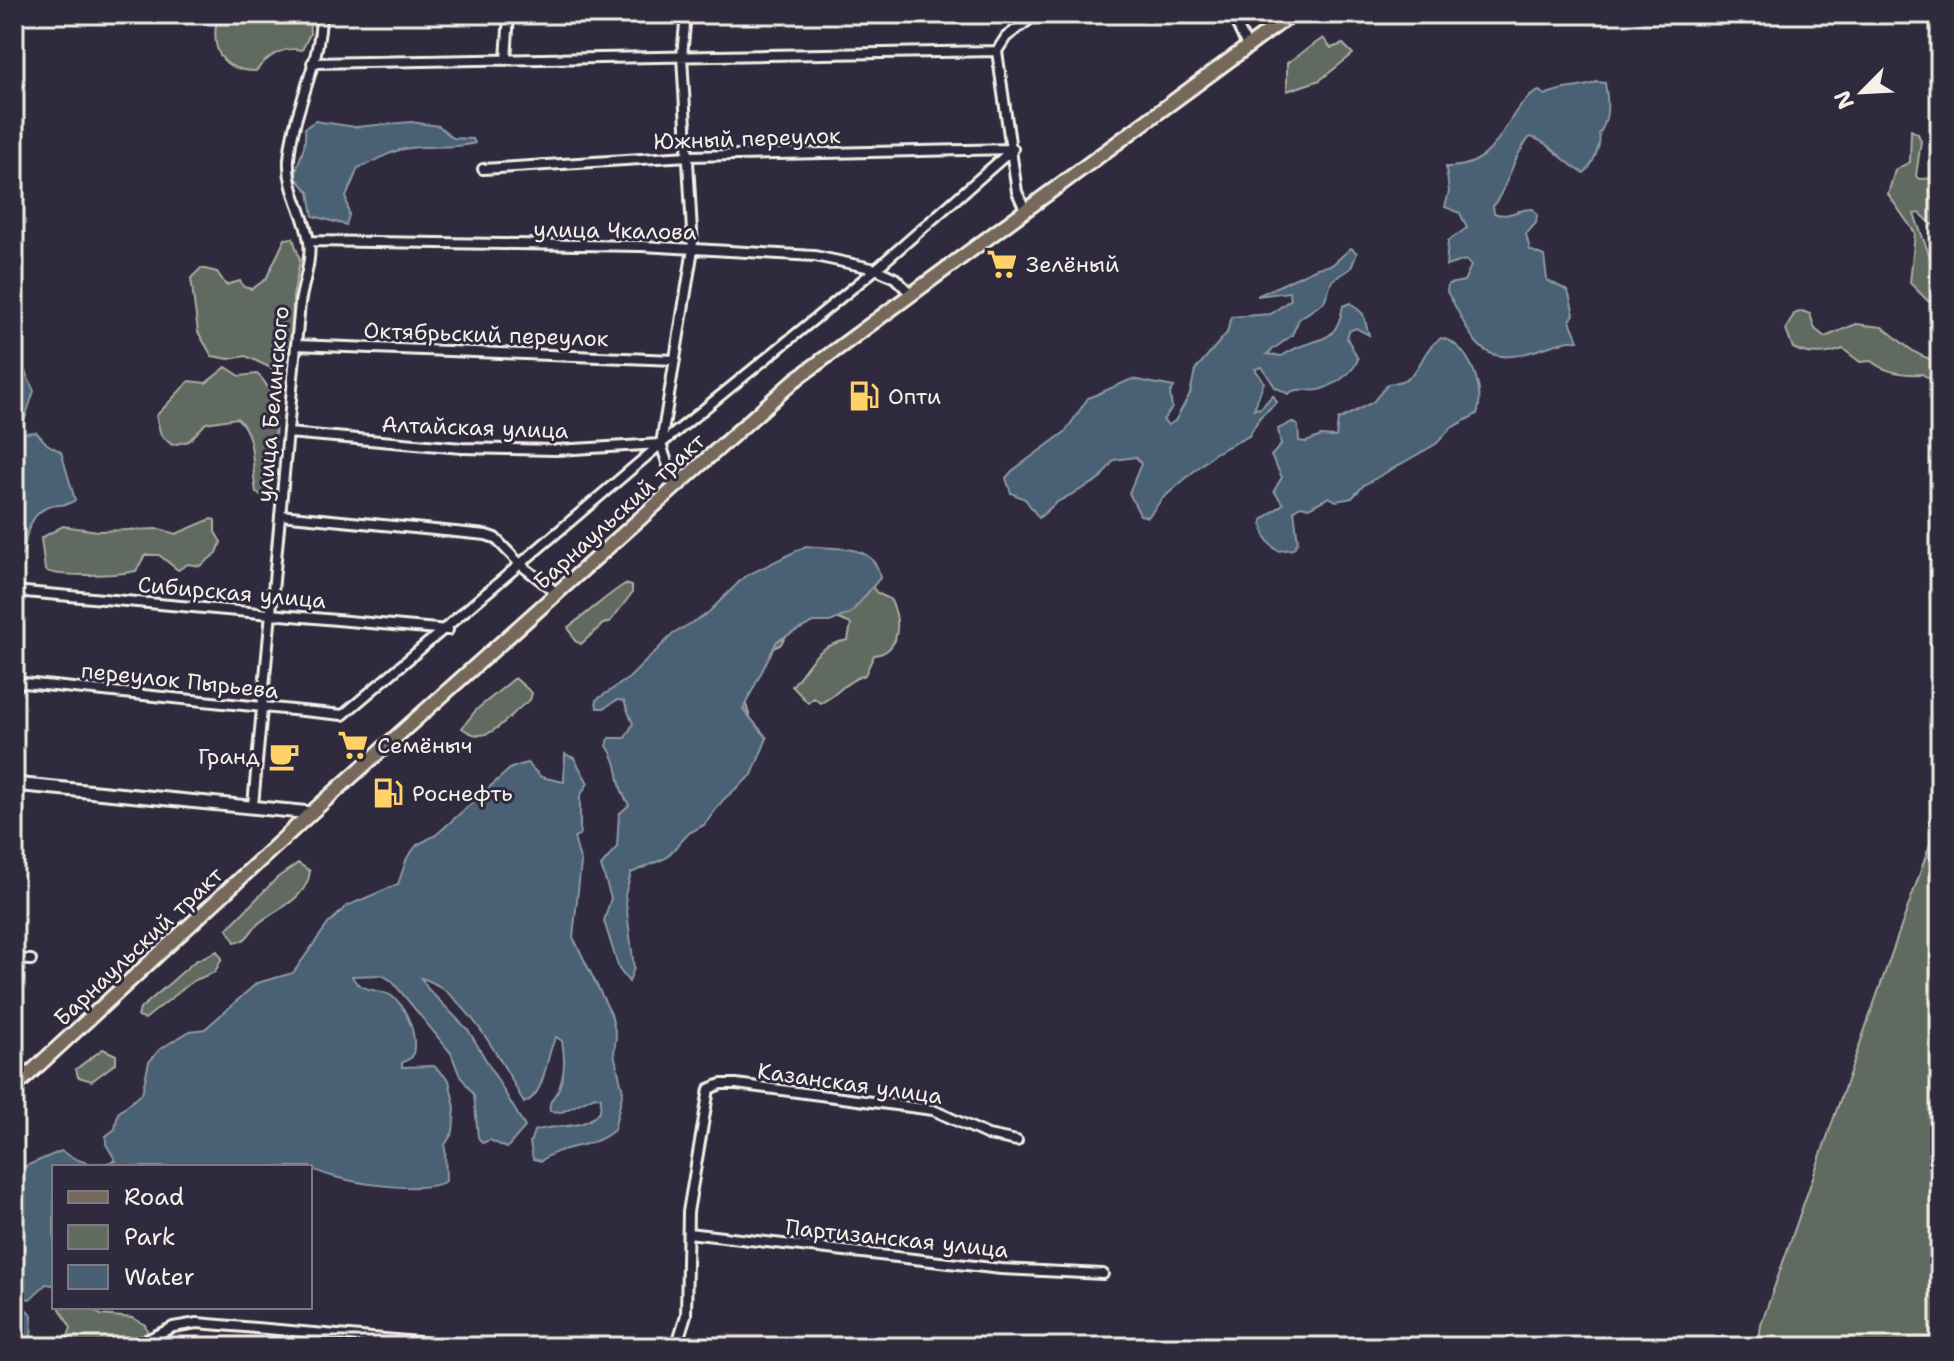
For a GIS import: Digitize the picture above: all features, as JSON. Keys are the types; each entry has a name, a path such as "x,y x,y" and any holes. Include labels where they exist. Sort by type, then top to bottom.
{"main road":[{"name":"Барнаульский тракт","path":"14,1088 311,813 795,380 1292,14"}],"street":[{"name":"улица Белинского","path":"253,805 296,345 309,241 289,176 301,95 319,41 321,14"},
{"path":"506,60 509,14"},
{"path":"675,487 661,444 693,249 682,56 686,14"},
{"path":"1025,209 1017,192 997,51 1006,37 1037,14"},
{"path":"1232,14 1247,46"},
{"path":"312,63 997,51"},
{"path":"448,630 661,444 876,269 1013,149"},
{"name":"Южный переулок","path":"483,169 688,156 1013,149"},
{"name":"улица Чкалова","path":"309,241 693,249 815,256 876,269 895,278 910,293"},
{"name":"Октябрьский переулок","path":"296,345 675,360"},
{"name":"Алтайская улица","path":"288,433 462,448 556,450 661,444"},
{"path":"280,515 486,535 495,538 521,565 557,593"},
{"name":"Сибирская улица","path":"14,591 448,630"},
{"name":"переулок Пырьева","path":"14,682 343,715 448,630"},
{"path":"14,784 311,813"},
{"path":"14,959 31,960"},
{"name":"Казанская улица","path":"688,1233 709,1089 721,1084 933,1110 988,1135 1017,1141"},
{"path":"676,1347 686,1315 688,1233"},
{"name":"Партизанская улица","path":"688,1233 1001,1269 1103,1274"},
{"path":"132,1347 173,1327 197,1323 477,1347"}],"shaded area":[{"path":"722,1333 923,1342 923,1347 721,1347"}],"green space":[{"path":"218,14 309,14 310,34 302,50 282,51 270,57 256,71 243,70 233,67 220,55 215,37"},
{"path":"1323,38 1331,48 1343,44 1353,54 1320,80 1287,91 1287,63"},
{"path":"1911,130 1918,134 1921,141 1916,176 1919,179 1940,178 1940,232 1920,213 1914,214 1935,270 1936,303 1928,301 1910,283 1915,233 1888,194 1895,170 1910,162"},
{"path":"293,238 300,260 293,297 292,345 287,360 275,370 246,356 229,359 212,356 198,332 191,278 201,268 217,272 226,285 240,281 244,287 252,289 266,279 285,239"},
{"path":"1802,311 1810,314 1815,329 1825,337 1856,324 1882,327 1920,355 1936,360 1940,355 1940,377 1932,380 1922,374 1889,371 1871,361 1860,362 1843,349 1818,354 1793,348 1786,329 1794,314"},
{"path":"226,367 240,376 257,374 272,397 275,446 270,491 263,496 256,492 248,434 237,418 206,423 189,441 172,445 161,435 156,416 189,381 206,383"},
{"path":"215,520 215,532 221,542 217,553 200,566 188,564 178,570 159,555 145,555 136,571 75,575 45,570 41,538 63,526 98,531 159,529 176,534"},
{"path":"863,575 877,593 890,599 897,624 897,633 890,648 874,655 865,675 820,703 814,698 808,703 792,686 821,651 848,640 851,624 829,615 793,626 780,645 765,652 745,702 752,723 672,711"},
{"path":"625,584 632,586 632,593 610,622 603,624 581,644 575,641 568,627"},
{"path":"515,678 532,693 530,700 490,732 472,734 462,728 476,710"},
{"path":"1940,816 1940,1347 1758,1347 1761,1325"},
{"path":"298,863 310,871 303,889 258,924 246,938 235,942 227,929 277,878"},
{"path":"217,951 222,958 215,972 193,981 145,1019 138,1017 140,1009 195,961"},
{"path":"103,1049 116,1055 116,1063 92,1081 78,1077 76,1069"},
{"path":"60,1309 92,1309 101,1315 133,1318 145,1325 148,1333 106,1347 74,1347 68,1336 71,1328"}],"water":[{"path":"1597,82 1605,83 1607,116 1599,134 1596,155 1587,170 1584,173 1577,169 1544,143 1530,137 1493,206 1494,213 1499,215 1533,209 1537,215 1536,223 1526,234 1530,250 1544,256 1547,280 1568,291 1574,314 1570,321 1578,340 1525,354 1499,356 1476,342 1447,292 1448,284 1464,281 1471,266 1466,260 1446,266 1448,241 1467,228 1460,213 1445,207 1449,192 1446,167 1466,165 1480,158 1492,148 1517,110 1539,91 1545,95"},
{"path":"315,121 355,127 411,122 439,126 453,138 473,139 475,143 404,149 358,168 346,197 349,215 346,225 313,216 309,192 296,178 305,128"},
{"path":"1351,248 1357,253 1351,268 1332,281 1324,302 1299,319 1292,335 1267,354 1282,356 1329,336 1335,330 1343,306 1351,303 1363,314 1369,335 1356,328 1349,331 1347,338 1358,359 1342,378 1319,390 1299,390 1288,394 1275,387 1262,367 1255,369 1264,382 1254,409 1261,408 1273,395 1277,402 1260,417 1249,436 1215,453 1162,499 1148,517 1140,515 1129,493 1141,464 1136,457 1114,460 1099,480 1057,502 1039,518 1025,499 1011,493 1006,478 1065,432 1088,398 1132,379 1174,387 1170,393 1172,408 1163,420 1168,425 1175,421 1190,394 1195,370 1227,333 1231,317 1271,314 1291,299 1289,292 1257,296 1317,268 1332,265"},
{"path":"1441,338 1460,349 1473,369 1479,393 1477,414 1451,428 1436,444 1364,485 1352,498 1336,501 1329,497 1309,508 1301,506 1294,510 1298,542 1293,549 1278,551 1266,538 1262,520 1283,504 1274,491 1282,477 1271,456 1281,445 1278,429 1292,422 1298,426 1299,441 1306,442 1321,436 1336,437 1338,420 1373,402 1388,384 1409,377 1427,351"},
{"path":"14,364 23,367 34,391 25,418 14,431"},
{"path":"36,432 47,444 61,452 75,500 38,513 28,532 24,553 14,562 14,454 24,433"},
{"path":"806,546 862,553 876,566 880,578 851,613 830,622 813,622 777,641 743,709 767,738 752,775 724,799 704,825 689,833 666,858 631,873 625,895 634,968 629,982 619,969 604,921 611,898 601,866 617,847 619,814 629,805 607,746 609,738 625,738 633,724 624,701 617,700 604,708 597,708 596,700 629,678 673,634 708,613 744,577"},
{"path":"565,754 574,758 588,783 580,796 580,834 574,838 581,863 573,937 611,1014 616,1035 614,1054 623,1091 614,1130 596,1141 559,1151 541,1161 533,1159 530,1143 534,1131 586,1122 600,1111 601,1098 595,1096 562,1112 550,1111 564,1064 562,1041 556,1037 541,1083 532,1098 524,1103 506,1069 467,1012 437,985 421,978 469,1031 525,1127 507,1148 490,1140 482,1143 478,1137 474,1095 459,1074 451,1053 392,981 382,975 352,976 363,987 390,995 402,1006 413,1032 414,1050 412,1057 402,1063 402,1067 434,1066 449,1080 455,1108 453,1132 445,1145 446,1181 418,1187 377,1185 336,1177 312,1168 312,1165 52,1165 52,1285 46,1284 30,1299 18,1297 17,1301 32,1315 31,1343 30,1347 14,1347 14,1171 61,1151 87,1163 116,1161 106,1144 106,1136 115,1129 118,1113 142,1093 149,1062 160,1049 190,1031 205,1029 257,983 293,973 328,924 347,906 398,884 407,858 417,845 436,835 511,768 527,763 541,777 564,782"}],"place":[{"name":"Зелёный","path":"1002,264"},
{"name":"Опти","path":"864,396"},
{"name":"Семёныч","path":"353,745"},
{"name":"Гранд","path":"284,756"},
{"name":"Роснефть","path":"388,793"}]}
